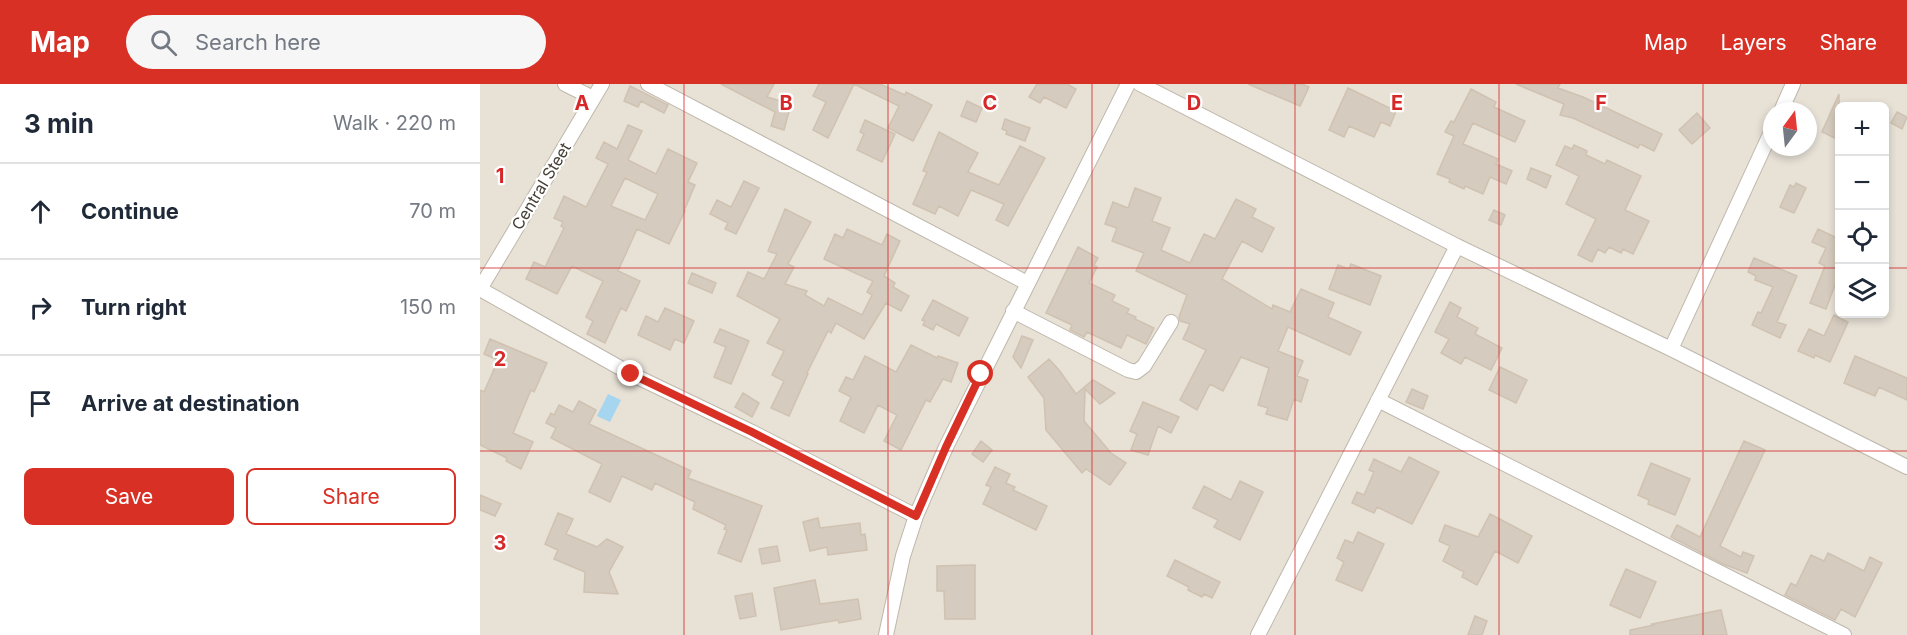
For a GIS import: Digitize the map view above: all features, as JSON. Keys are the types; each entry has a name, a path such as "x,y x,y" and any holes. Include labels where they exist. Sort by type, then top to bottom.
{"street":[{"path":"565,84 593,98"},
{"name":"Central Steet","path":"480,289 602,84"},
{"path":"648,84 1027,283"},
{"path":"886,635 903,556 916,516 946,447 1128,84"},
{"path":"1140,84 1457,246 1671,349 1907,467"},
{"path":"1785,102 1793,84"},
{"path":"1671,349 1763,150"},
{"path":"1258,635 1457,246"},
{"path":"480,289 631,374 752,432 916,516"},
{"path":"1013,311 1136,372 1144,366 1171,322"},
{"path":"1378,400 1844,635"}],"shaded area":[{"path":"480,84 1907,84 1907,635 480,635"}],"water":[{"path":"608,394 621,400 610,422 597,416"}],"building":[{"path":"721,84 774,84 767,97 791,104 784,130 771,126 775,112"},
{"path":"819,84 854,84 828,138 813,130 826,102 813,96"},
{"path":"854,84 880,84 905,95 906,92 932,105 913,141 888,128 899,106"},
{"path":"1037,84 1067,84 1076,89 1066,108 1044,97 1040,103 1029,97"},
{"path":"1248,84 1302,84 1309,87 1300,106"},
{"path":"1516,84 1560,84 1558,88 1583,97 1662,134 1654,151 1640,144 1638,148 1573,118 1560,115 1564,104"},
{"path":"630,86 668,105 664,113 641,101 638,107 624,101"},
{"path":"1348,88 1396,111 1390,126 1381,122 1374,137 1349,126 1344,137 1329,130"},
{"path":"1471,89 1496,102 1494,107 1525,121 1515,142 1473,123 1463,144 1498,159 1496,164 1512,171 1506,184 1490,177 1483,194 1465,186 1464,189 1449,182 1450,179 1437,174 1454,136 1445,132 1451,121 1454,122"},
{"path":"967,101 982,108 976,122 961,116"},
{"path":"1835,103 1835,138 1822,132"},
{"path":"1897,112 1907,117 1902,129 1891,123"},
{"path":"1697,113 1710,128 1692,144 1679,130"},
{"path":"1005,119 1030,128 1025,141 1006,134 1007,131 1002,129"},
{"path":"865,120 895,134 882,162 857,150 864,134 860,132"},
{"path":"628,125 642,131 628,160 656,174 668,149 697,163 688,182 695,185 669,244 637,229 618,271 640,281 626,311 621,308 605,343 587,334 593,321 586,317 603,281 572,266 557,294 526,279 534,262 545,267 564,228 561,226 563,222 554,218 564,196 586,207 608,164 596,158 604,142 617,149","holes":["625,178 658,194 645,220 611,206"]},
{"path":"939,132 978,153 968,172 999,185 1020,146 1045,158 1008,226 996,220 1004,204 971,190 958,216 939,206 935,214 913,204 927,172 923,171"},
{"path":"1574,145 1587,151 1586,155 1605,164 1607,160 1641,176 1625,210 1649,221 1633,254 1623,249 1621,253 1609,247 1605,253 1598,249 1592,262 1578,255 1596,219 1566,204 1579,176 1556,165 1565,146 1572,149"},
{"path":"1531,168 1551,176 1546,188 1527,179"},
{"path":"744,181 759,188 736,234 725,229 728,223 710,214 717,200 731,207"},
{"path":"1796,183 1806,188 1794,213 1780,207 1790,185 1794,187"},
{"path":"1135,188 1161,198 1152,221 1170,228 1161,250 1190,263 1204,234 1215,239 1236,199 1256,209 1252,217 1274,228 1262,252 1242,241 1222,279 1272,309 1273,305 1290,312 1301,289 1334,303 1328,317 1361,332 1350,355 1288,327 1278,351 1303,361 1297,376 1308,380 1301,402 1294,399 1287,420 1266,414 1268,408 1258,405 1269,368 1241,357 1223,391 1210,384 1197,410 1180,400 1206,350 1183,339 1190,324 1180,321 1179,317 1187,295 1136,271 1144,253 1112,241 1117,228 1105,224 1113,202 1128,208"},
{"path":"785,209 811,222 788,264 794,267 785,284 807,291 805,295 824,306 828,298 862,315 872,295 867,292 873,281 824,259 835,234 843,238 847,229 882,245 887,234 900,241 884,276 895,283 893,287 909,296 901,311 886,303 864,339 836,323 831,333 828,331 789,416 771,408 784,381 772,375 784,351 767,343 780,319 737,296 748,272 764,279 777,254 768,251"},
{"path":"1494,210 1505,215 1501,225 1489,220"},
{"path":"1818,229 1835,237 1835,285 1826,309 1810,303 1825,266 1819,263 1826,248 1812,242"},
{"path":"1078,247 1098,258 1094,265 1097,267 1089,283 1115,295 1112,301 1129,309 1127,313 1136,317 1135,319 1154,328 1146,344 1127,335 1121,348 1087,332 1084,337 1070,330 1072,325 1046,313"},
{"path":"1754,258 1797,276 1777,322 1786,325 1780,338 1752,325 1758,312 1761,313 1773,287 1755,280 1756,276 1748,272"},
{"path":"1351,264 1381,276 1370,305 1329,289 1338,265 1349,269"},
{"path":"692,273 716,283 712,293 688,283"},
{"path":"933,300 968,318 959,336 936,324 933,330 923,325 925,321 922,320"},
{"path":"1450,302 1461,308 1457,317 1478,328 1475,334 1502,348 1491,370 1465,357 1461,364 1441,353 1449,339 1435,332"},
{"path":"665,308 694,321 684,343 675,339 670,350 638,335 646,316 658,322"},
{"path":"1834,315 1835,318 1848,322 1830,362 1798,351 1809,329 1824,336"},
{"path":"720,329 749,341 731,384 714,377 726,347 714,342"},
{"path":"1022,336 1033,340 1021,368 1013,357"},
{"path":"490,339 547,363 534,392 531,390 513,433 533,442 521,469 506,461 507,458 480,445 480,390 484,392 498,360 484,354"},
{"path":"911,345 937,358 938,356 958,363 951,382 943,379 930,402 926,400 901,450 884,441 897,415 878,405 864,433 840,421 851,397 839,391 846,377 853,380 865,356 896,372"},
{"path":"1855,356 1907,378 1907,400 1879,387 1875,396 1844,383"},
{"path":"1049,359 1076,394 1093,380 1115,393 1100,404 1085,389 1084,421 1111,453 1126,463 1110,485 1086,469 1082,473 1046,430 1044,398 1028,377"},
{"path":"1500,367 1527,380 1516,403 1489,390"},
{"path":"1412,389 1428,396 1423,409 1406,402"},
{"path":"743,393 759,403 752,417 735,407"},
{"path":"579,401 596,410 589,424 691,471 688,478 762,506 741,562 718,553 727,530 724,529 726,525 693,509 695,502 655,483 652,490 622,476 610,502 589,492 602,464 551,438 556,428 546,423 551,413 554,415 559,405 573,412"},
{"path":"1143,402 1179,417 1171,433 1158,426 1148,455 1131,450 1137,434 1130,431"},
{"path":"981,441 992,450 983,462 972,454"},
{"path":"1744,441 1765,450 1720,546 1741,557 1743,552 1754,556 1747,573 1723,564 1671,537 1677,525 1700,537"},
{"path":"1409,457 1439,472 1412,524 1377,507 1374,513 1352,503 1357,492 1364,495 1374,472 1369,470 1374,459 1401,472"},
{"path":"1651,463 1690,479 1675,515 1648,504 1649,500 1638,495"},
{"path":"995,467 1010,474 1006,483 1015,487 1013,490 1047,506 1036,530 983,504 991,487 986,485"},
{"path":"1240,481 1263,492 1240,540 1214,527 1218,520 1193,508 1204,486 1231,500"},
{"path":"480,495 501,504 495,516 480,510"},
{"path":"558,513 573,519 566,534 597,547 607,539 623,547 609,572 618,594 584,592 585,572 554,559 558,550 545,544"},
{"path":"1490,514 1532,536 1518,563 1495,551 1477,585 1462,577 1464,572 1443,561 1450,546 1439,541 1445,525 1478,537"},
{"path":"818,518 820,528 860,523 861,535 865,534 867,550 828,555 827,547 810,551 803,522"},
{"path":"1358,532 1384,544 1362,591 1336,580 1344,562 1337,558 1345,540 1353,543"},
{"path":"777,546 780,561 762,564 759,549"},
{"path":"1828,553 1864,571 1870,557 1882,563 1855,617 1841,609 1835,620 1785,595 1791,583 1796,586 1811,555 1824,561"},
{"path":"1175,560 1220,582 1212,598 1204,594 1202,597 1188,590 1189,587 1167,576"},
{"path":"975,565 975,619 945,619 944,591 937,591 937,566"},
{"path":"1626,569 1656,582 1640,618 1610,605"},
{"path":"815,580 820,604 858,599 861,619 839,623 838,620 781,630 774,588"},
{"path":"752,593 756,616 740,619 735,596"},
{"path":"1721,610 1727,635 1630,635 1630,630"},
{"path":"1475,616 1487,621 1482,635 1468,635"}],"route":[{"path":"631,374 696,404 916,516 981,374"}]}
